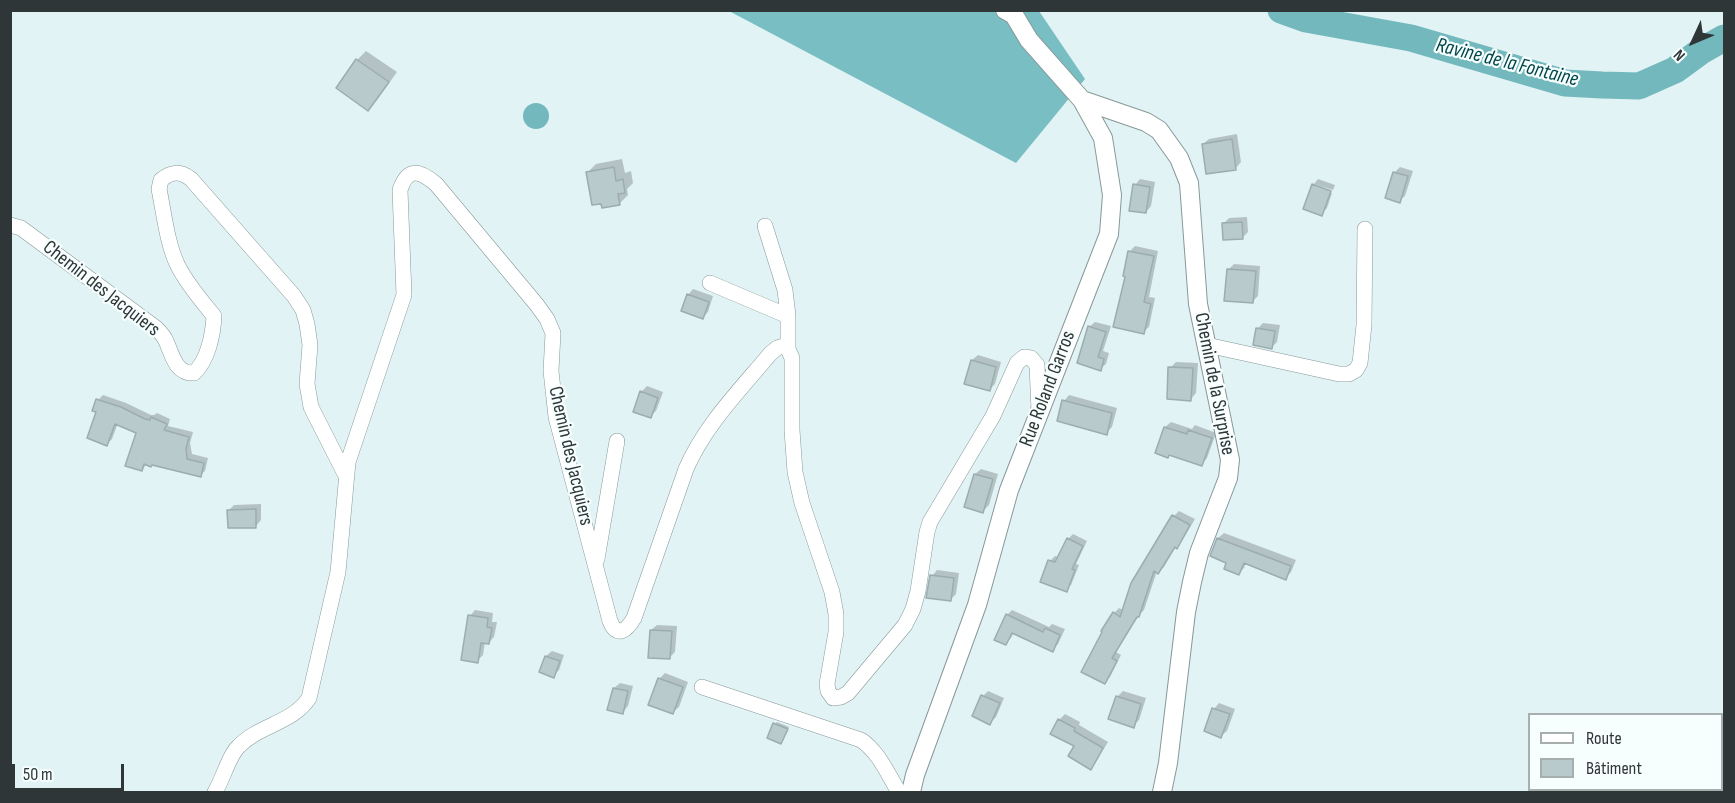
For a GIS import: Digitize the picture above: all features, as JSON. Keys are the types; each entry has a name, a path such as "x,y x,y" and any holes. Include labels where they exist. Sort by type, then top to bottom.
{"main road":[{"name":"Rue Roland Garros","path":"911,792 915,775 977,605 1009,490 1109,234 1112,195 1103,138 1082,100 1029,40 1014,15 1005,10"},
{"name":"Chemin de la Surprise","path":"1082,100 1146,122 1159,130 1179,158 1189,183 1198,304 1230,460 1228,478 1199,553 1192,582 1186,612 1168,763 1162,792"}],"street":[{"name":"Chemin des Jacquiers","path":"10,225 21,228 156,328 164,338 178,367 184,372 194,373 199,368 213,336 214,316 178,266 159,189 161,180 172,173 178,172 191,179 294,296 303,310 310,345 307,384 310,406 346,477"},
{"name":"Chemin des Jacquiers","path":"346,477 351,449 404,295 400,190 403,181 410,174 417,172 424,174 436,183 547,319 553,333 551,371 556,417 612,626 617,631 625,630 634,618 686,469 704,434 770,354 783,346 788,349"},
{"path":"765,226 785,290 788,349 792,358 792,430 795,472 802,503 832,592 836,614 836,632 827,684 828,691 833,698 848,693 905,625 918,591 930,522 993,416 1017,363 1024,357 1031,358 1037,365 1039,413"},
{"path":"1207,345 1339,374 1349,374 1356,370 1360,363 1364,325 1365,229"},
{"path":"710,284 788,316"},
{"path":"596,567 617,441"},
{"path":"215,792 238,746 293,715 309,698 338,572 346,477"},
{"path":"702,687 861,740 875,753 899,792"}],"shaded area":[{"path":"729,11 1039,11 1085,79 1016,163"},
{"path":"536,103 545,107 549,116 545,125 536,129 527,125 523,116 527,107"}],"building":[{"path":"356,59 389,82 368,111 336,88"},
{"path":"1232,139 1236,170 1206,174 1202,144"},
{"path":"614,167 616,181 623,179 625,193 618,194 620,205 602,208 601,204 592,205 586,172"},
{"path":"1393,172 1408,176 1400,203 1385,198"},
{"path":"1133,184 1150,187 1146,213 1129,211"},
{"path":"1312,184 1331,191 1322,216 1303,209"},
{"path":"1242,222 1243,239 1223,240 1222,223"},
{"path":"1128,251 1154,256 1144,302 1151,304 1144,334 1113,327 1125,277 1123,276"},
{"path":"1227,269 1256,271 1253,303 1224,301"},
{"path":"687,294 709,302 703,319 681,311"},
{"path":"1088,326 1106,332 1098,357 1104,359 1101,371 1077,363"},
{"path":"1256,328 1275,331 1272,349 1253,345"},
{"path":"971,360 996,367 990,391 964,384"},
{"path":"1168,367 1193,368 1191,401 1167,399"},
{"path":"640,391 658,398 651,418 633,412"},
{"path":"96,399 121,407 145,419 150,420 151,417 167,424 164,430 189,437 186,449 187,459 204,463 201,477 152,465 151,467 144,464 142,471 125,466 136,433 115,424 107,446 87,438 96,412 92,411"},
{"path":"1062,400 1112,413 1107,435 1057,421"},
{"path":"1164,427 1187,434 1188,430 1212,438 1202,466 1169,455 1168,458 1155,453"},
{"path":"974,474 993,479 983,513 964,507"},
{"path":"256,509 256,528 228,528 227,510"},
{"path":"1172,515 1190,525 1177,549 1175,547 1158,574 1154,571 1139,617 1112,658 1117,661 1105,684 1081,672 1113,612 1120,617 1131,583"},
{"path":"1067,538 1083,546 1072,569 1075,570 1067,592 1040,582 1048,560 1055,562"},
{"path":"1217,538 1291,566 1286,580 1244,563 1239,575 1224,569 1226,563 1210,556"},
{"path":"930,575 954,578 951,601 926,598"},
{"path":"1006,614 1043,632 1045,628 1060,635 1053,652 1012,633 1006,645 994,640"},
{"path":"468,615 488,618 487,627 492,628 489,644 481,643 478,663 461,660"},
{"path":"650,630 672,631 670,659 648,658"},
{"path":"545,656 560,661 554,678 539,672"},
{"path":"658,678 683,687 673,714 648,705"},
{"path":"613,688 628,691 623,714 607,710"},
{"path":"981,695 1000,703 990,725 972,716"},
{"path":"1116,696 1141,704 1134,728 1108,719"},
{"path":"1212,708 1230,714 1221,738 1204,731"},
{"path":"1058,719 1103,748 1091,770 1068,756 1074,746 1050,734"},
{"path":"773,723 788,729 781,744 767,738"}],"waterway":[{"name":"Ravine de la Fontaine","path":"1281,10 1306,19 1411,38 1565,83 1639,86 1675,70 1724,38"}]}
